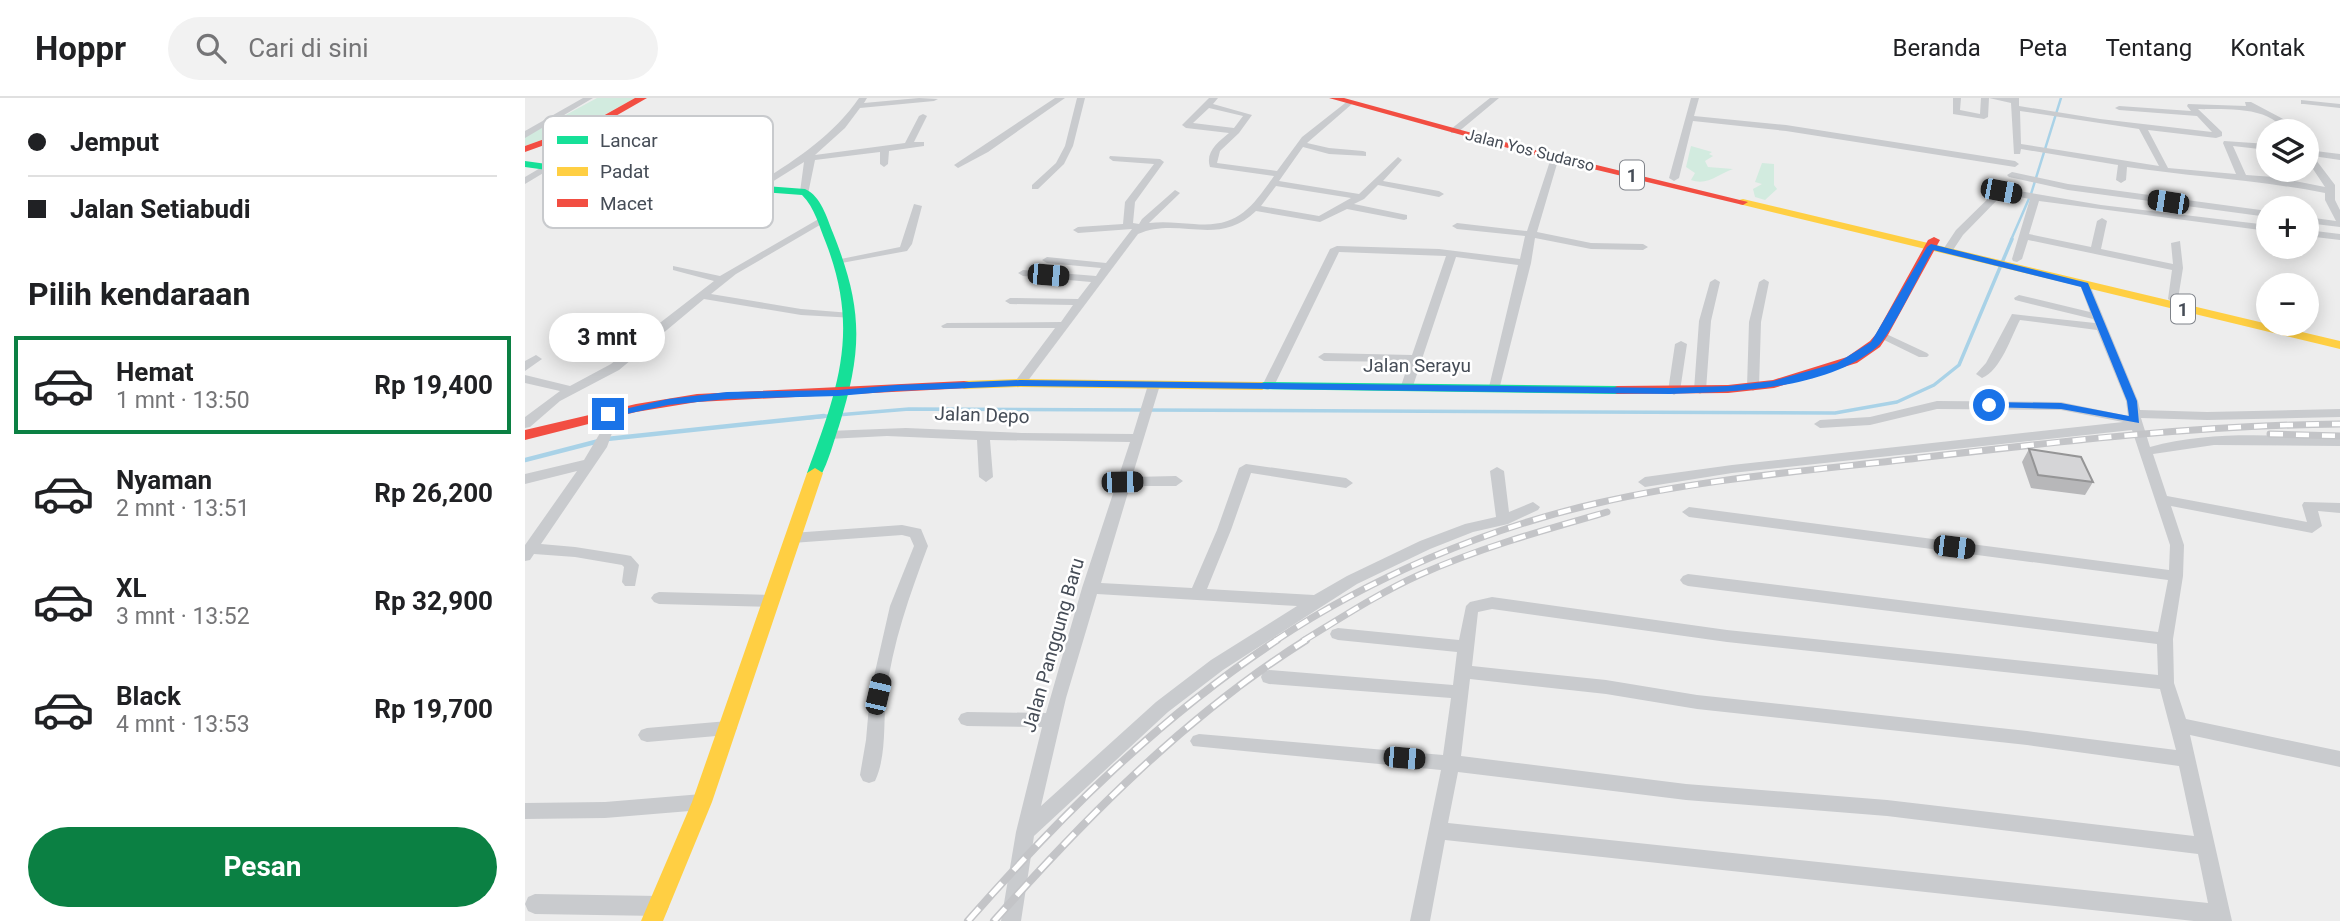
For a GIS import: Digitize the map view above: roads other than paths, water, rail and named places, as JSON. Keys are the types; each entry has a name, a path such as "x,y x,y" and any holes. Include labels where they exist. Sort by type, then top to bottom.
{"main road":[{"path":"610,116 642,98"},
{"name":"Jalan Yos Sudarso","path":"1349,99 1556,157 1929,241"},
{"name":"Jalan Yos Sudarso","path":"1458,128 1929,241"},
{"path":"525,149 543,142"},
{"path":"525,164 543,165"},
{"path":"656,914 702,802 728,728 829,429 850,350 851,316 840,262 814,200 805,192 773,189"},
{"name":"1","path":"1929,241 2340,345"},
{"name":"Jalan Serayu","path":"525,435 608,414 707,397 837,400 896,388 1020,383 1150,397 1268,386 1674,391 1753,387 1774,384 1840,365 1875,344 1929,241"},
{"name":"1","path":"2085,281 2256,318"},
{"path":"2319,332 2340,337"}],"street":[{"path":"558,116 589,98"},
{"path":"958,165 992,147 1007,133 1061,98"},
{"path":"1035,187 1060,164 1069,146 1081,98"},
{"path":"1214,98 1186,125 1236,131"},
{"path":"1458,128 1495,98"},
{"path":"1674,178 1695,98"},
{"path":"1957,98 1955,112 1984,117 1985,98"},
{"path":"1993,98 2056,114 2143,128 2218,135 2183,98"},
{"path":"2228,98 2241,100 2276,119"},
{"path":"773,178 808,158 847,120 860,102 935,99"},
{"path":"1078,230 1128,226 1225,226 1234,223 1253,208 1301,145 1349,99"},
{"path":"2304,102 2338,107"},
{"path":"1949,248 2001,191 2012,175 2018,145 2016,103"},
{"path":"1207,106 1249,117 1213,153 1213,165 1281,174"},
{"path":"2191,106 2255,109"},
{"path":"2119,108 2200,114"},
{"path":"908,146 913,135 919,130 923,116"},
{"path":"1689,118 1786,128 2015,164"},
{"path":"525,135 543,125"},
{"path":"2143,128 2165,170"},
{"path":"2242,177 2227,143 2256,146"},
{"path":"808,158 921,144"},
{"path":"1301,145 1363,154"},
{"path":"2018,145 2123,164 2242,177 2329,191"},
{"path":"884,164 885,149"},
{"path":"2319,155 2340,157"},
{"path":"1495,387 1531,234 1556,157"},
{"path":"805,192 808,158"},
{"path":"1113,158 1160,162 1131,201 1128,226"},
{"path":"1253,208 1316,220 1361,197 1398,160"},
{"path":"2121,180 2123,164"},
{"path":"525,181 543,170"},
{"path":"2319,170 2330,185 2329,191 2336,203 2340,222 2319,221"},
{"path":"2012,175 2168,202 2256,213"},
{"path":"1375,181 1439,194"},
{"path":"1274,183 1361,197"},
{"path":"2001,191 2111,211 2166,214 2256,226"},
{"path":"1020,383 1134,232 1143,227 1175,193"},
{"path":"2018,263 2029,197"},
{"path":"840,262 903,249 907,244 917,206"},
{"path":"1348,206 1404,217"},
{"path":"525,424 547,404 615,367 656,331 752,259 822,220"},
{"path":"2095,251 2102,221"},
{"path":"1457,226 1531,234 1591,246 1643,247"},
{"path":"2319,234 2340,236"},
{"path":"2024,236 2178,268"},
{"path":"2173,299 2178,268 2176,243"},
{"path":"1268,386 1334,251 1346,248 1452,254 1526,263"},
{"path":"1407,386 1452,254"},
{"path":"1047,260 1108,266"},
{"path":"677,268 722,280"},
{"path":"1023,273 1098,279"},
{"path":"1439,831 2221,917 2179,725 2166,683 2165,639 2176,576 2177,545 2135,420 2132,401 2085,281"},
{"path":"1700,390 1705,321 1715,282"},
{"path":"1753,387 1755,322 1764,282"},
{"path":"703,296 801,312 851,316"},
{"path":"2019,298 2101,322"},
{"path":"1010,301 1081,302"},
{"path":"1982,374 2016,316 2101,322"},
{"path":"947,326 1062,326"},
{"path":"1882,335 1923,355"},
{"path":"1674,391 1681,344"},
{"path":"1324,357 1417,359"},
{"path":"525,367 536,359"},
{"path":"525,379 571,390"},
{"name":"Jalan Panggung Baru","path":"1011,921 1025,832 1053,720 1090,588 1150,397"},
{"path":"1820,424 1870,421 1937,405 2061,406 2135,420"},
{"path":"1645,482 2135,420 2340,413"},
{"path":"529,552 591,463 606,433 608,414"},
{"name":"Jalan Depo","path":"829,429 864,432 954,432 983,436 1136,438"},
{"path":"983,436 986,477"},
{"path":"2146,452 2160,447 2203,443 2340,442"},
{"path":"525,479 591,463"},
{"path":"1197,594 1246,468 1346,483"},
{"path":"1497,471 1503,520"},
{"path":"1122,482 1176,481"},
{"path":"2162,500 2312,528 2315,526 2309,505 2340,508"},
{"path":"1025,832 1162,707 1217,665 1316,601 1352,580 1425,545 1470,528 1503,520 1533,507"},
{"path":"1689,512 2176,576"},
{"path":"792,538 902,530 916,533 921,540 920,552 906,581 889,644 878,694 869,775"},
{"path":"529,552 575,552 626,560 632,565 630,582"},
{"path":"1688,580 2165,639"},
{"path":"1090,588 1316,601"},
{"path":"659,597 769,601"},
{"path":"1420,921 1451,763 1471,610 1475,606 1492,603 1727,636 2166,683"},
{"path":"1338,634 1466,647"},
{"path":"1463,672 1606,687 1697,702 2027,738 2186,759"},
{"path":"1269,677 1460,692"},
{"path":"967,719 1053,720"},
{"path":"2179,725 2340,759"},
{"path":"647,735 728,728"},
{"path":"1199,741 1451,763 1686,792 1887,808 2205,846"},
{"path":"525,811 605,810 702,802"},
{"path":"535,904 656,914"}],"waterway":[{"path":"2011,240 2031,194 2061,98"},
{"path":"837,415 909,409 1835,413 1897,402 1934,385 1959,365 2012,239"},
{"path":"607,439 824,416"},
{"path":"807,418 828,416"},
{"path":"525,460 599,441"}],"railway":[{"path":"1275,641 1350,596 1471,541 1555,514 1639,494 1762,476 2081,440 2236,427 2340,424"},
{"path":"2270,434 2340,436"},
{"path":"1303,641 1389,590 1442,565 1512,540 1607,512"},
{"path":"968,921 1039,843 1113,770 1192,702 1277,640"},
{"path":"994,921 1065,843 1140,769 1220,701 1306,640"}]}
